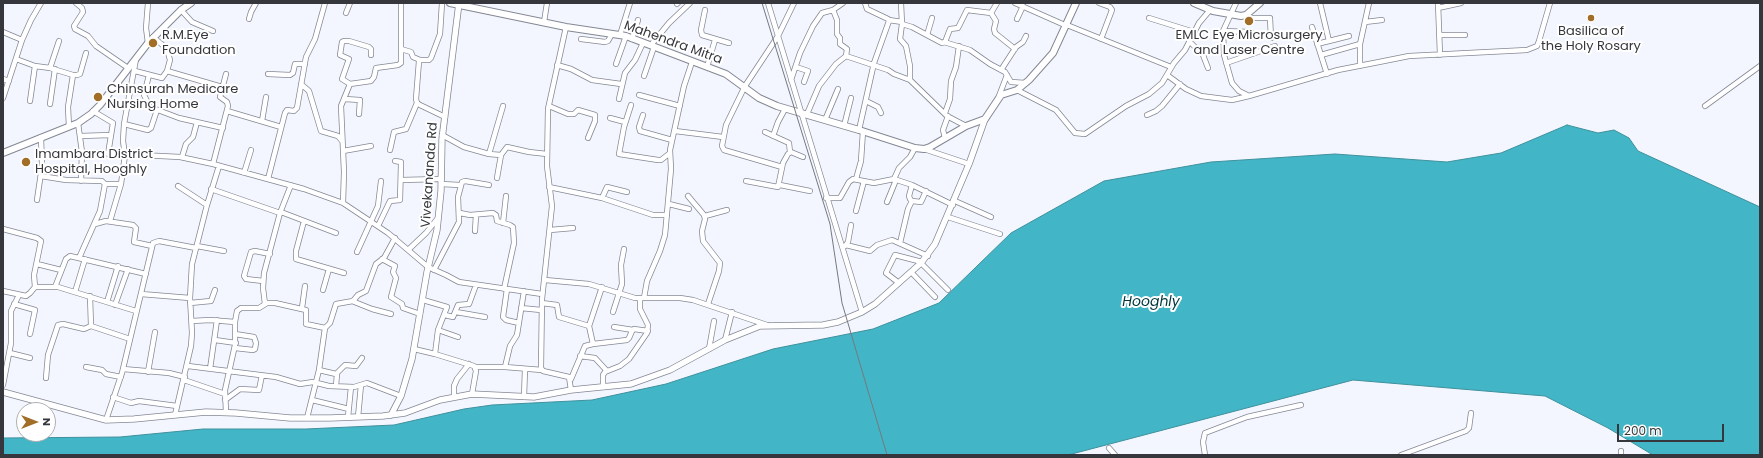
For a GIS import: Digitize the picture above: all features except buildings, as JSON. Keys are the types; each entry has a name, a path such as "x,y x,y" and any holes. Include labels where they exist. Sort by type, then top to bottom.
{"main road":[{"path":"3,153 78,123 94,112 148,43 181,10 191,3"},
{"name":"Mahendra Mitra","path":"450,3 462,4 566,27 623,36 726,74 745,86 759,98 786,109 861,130 915,148 924,149"},
{"path":"924,149 966,126 985,119 998,98 1005,93 1017,90 1026,83 1053,53 1067,26 1076,3"},
{"path":"1194,3 1210,10 1241,16 1246,15 1260,3"}],"street":[{"path":"76,3 82,8 83,12 74,26 75,29 88,36 96,46 128,68"},
{"path":"148,3 146,28 148,43"},
{"path":"249,19 256,3"},
{"path":"268,179 286,111 297,108 305,64 315,39 325,3"},
{"path":"346,13 350,3"},
{"path":"372,55 369,47 349,41 342,42 340,55 349,59 342,79 350,84 373,80 375,69 378,67 400,64 401,3"},
{"path":"401,49 411,52 413,57 420,60 429,60 431,58 440,34 442,3"},
{"path":"544,22 547,3"},
{"path":"616,64 630,3"},
{"path":"644,76 652,46 669,23 690,3"},
{"path":"768,3 841,248 862,312"},
{"path":"782,167 724,150 722,146 726,125 745,86 778,36 794,3"},
{"path":"791,80 800,53 813,26 822,13 833,10 843,3"},
{"path":"865,3 867,9 889,20 902,23 944,42 970,50 1001,70 1011,82 1026,83"},
{"path":"901,3 902,23 900,39 906,46 910,66 910,80"},
{"path":"991,13 997,3"},
{"path":"1016,3 1067,26 1101,38 1171,67"},
{"path":"1099,3 1110,7 1112,10 1101,38"},
{"path":"1236,3 1222,36 1226,63 1232,83 1239,91 1249,96"},
{"path":"1320,3 1329,41"},
{"path":"1360,66 1360,44 1369,3"},
{"path":"1440,55 1438,6 1461,3"},
{"path":"1167,75 1191,91 1205,96 1232,100 1327,74 1409,56 1522,51 1534,48 1539,41 1550,3"},
{"path":"3,96 22,40 39,4"},
{"name":"Vivekananda Rd","path":"391,415 401,396 414,349 420,314 431,269 439,217 442,135 462,4"},
{"path":"1017,19 1022,5"},
{"path":"181,10 192,22 213,31"},
{"path":"705,10 701,34 704,37 729,43"},
{"path":"807,114 819,86 836,64 846,56 847,49 840,44 840,38 837,34 837,20 833,10"},
{"path":"944,42 950,29 958,28 967,10 991,13"},
{"path":"1017,90 1056,110 1075,133 1082,135 1087,133 1126,106 1156,88 1167,75 1171,67 1186,50 1199,23 1210,10"},
{"path":"991,13 996,21 994,29 995,33 1015,49"},
{"path":"1246,15 1252,18 1270,18 1271,38"},
{"path":"927,34 932,18"},
{"path":"1149,18 1194,32"},
{"path":"632,39 638,20"},
{"path":"856,179 861,161 861,130 866,101 874,66 889,20"},
{"path":"1365,22 1382,20"},
{"path":"542,370 541,310 552,206 548,187 547,154 549,106 566,27"},
{"path":"1312,27 1327,74"},
{"path":"1223,31 1251,32"},
{"path":"3,32 22,40"},
{"path":"581,39 605,42 608,41 612,34"},
{"path":"1440,35 1466,35"},
{"path":"1001,70 1026,36"},
{"path":"1317,44 1349,36"},
{"path":"135,71 162,78 167,71 170,60 168,53 164,47 153,38"},
{"path":"707,66 715,40"},
{"path":"50,104 53,68 59,41"},
{"path":"1190,42 1203,55 1208,68"},
{"path":"618,99 625,73 633,64 644,43"},
{"path":"1321,55 1360,44"},
{"path":"945,138 943,130 950,98 951,81 956,67 959,46"},
{"path":"1226,63 1275,46"},
{"path":"16,59 35,66 53,68 77,76 80,74 86,53"},
{"path":"110,221 121,184 125,155 123,141 124,124 137,56"},
{"path":"846,56 888,70 910,80 947,115 966,126"},
{"path":"390,150 394,132 406,130 417,103 416,92 420,60"},
{"path":"603,387 603,375 607,371 620,366 629,359 648,331 648,325 640,309 647,281 664,240 668,215 671,170 670,153 672,140 692,62"},
{"path":"268,74 290,75 293,73 295,64 305,64"},
{"path":"557,65 571,69 592,80 621,84"},
{"path":"30,101 35,66"},
{"path":"1705,106 1760,66"},
{"path":"796,67 808,71 804,82"},
{"path":"167,71 222,87"},
{"path":"175,415 188,366 192,339 190,301 191,272 211,189 222,128 227,111 228,104 220,97 226,74"},
{"path":"69,126 68,107 73,75"},
{"path":"149,75 144,95 150,107 197,122 222,128"},
{"path":"998,98 1007,76"},
{"path":"3,79 9,81"},
{"path":"301,84 309,92 321,131 338,136 342,141"},
{"path":"343,203 343,151 340,109 350,84"},
{"path":"1147,115 1156,111 1162,106 1180,84"},
{"path":"825,120 838,89"},
{"path":"639,95 680,106"},
{"path":"262,121 266,97"},
{"path":"844,126 852,98"},
{"path":"345,99 360,100 359,114"},
{"path":"866,101 878,107 881,113"},
{"path":"417,103 445,117"},
{"path":"631,105 620,144 620,155 661,160 670,153"},
{"path":"489,154 503,106"},
{"path":"549,106 568,114 574,114 578,110 595,114 595,121 588,138"},
{"path":"773,136 778,122 786,109"},
{"path":"124,124 149,129 157,110"},
{"path":"227,111 281,127"},
{"path":"94,112 112,121 113,124 108,154"},
{"path":"643,115 639,127 640,131 672,140"},
{"path":"610,118 625,122"},
{"path":"56,407 106,420 226,412 307,418 391,415 404,413 440,400 472,394 540,397 571,390 627,385 643,381 670,370 725,340 750,330 767,325 823,326 838,322 862,312 875,304 928,256 936,244 954,203 985,119"},
{"path":"182,157 186,144 193,137 197,122"},
{"path":"78,123 82,152 81,181"},
{"path":"675,130 723,137"},
{"path":"766,132 789,143 790,152 783,163 780,185"},
{"path":"80,136 111,135"},
{"path":"442,135 464,147 489,154 501,155"},
{"path":"37,200 41,176 41,137"},
{"path":"343,151 371,146"},
{"path":"498,178 501,155 507,147 547,154"},
{"path":"887,202 899,168 910,157 915,148"},
{"path":"924,149 969,164"},
{"path":"244,173 251,150"},
{"path":"82,152 182,157 291,185 343,203 395,238 431,269 446,274 459,282 542,294"},
{"path":"790,152 803,157"},
{"path":"378,226 390,201 399,200 401,163 395,161"},
{"path":"41,176 66,180 102,182 105,184 121,184"},
{"path":"826,198 840,198 849,182 852,180 856,179 874,183 895,179 991,217"},
{"path":"401,180 441,181 460,185"},
{"path":"357,252 378,206 381,181"},
{"path":"431,269 457,228 460,213 458,197 462,182 465,181 489,185"},
{"path":"746,181 777,187 780,185 810,191"},
{"path":"856,211 864,181"},
{"path":"78,258 95,224 102,202 105,184"},
{"path":"265,304 263,281 280,213 291,185"},
{"path":"912,185 909,196 912,201"},
{"path":"178,186 207,205"},
{"path":"548,187 602,198 653,215 668,215"},
{"path":"602,198 606,187 626,192"},
{"path":"211,189 304,221 336,234"},
{"path":"912,201 921,202 926,191"},
{"path":"503,223 506,196"},
{"path":"688,196 705,216"},
{"path":"900,243 908,209 912,201"},
{"path":"668,204 689,209"},
{"path":"705,216 727,210"},
{"path":"460,213 476,215 486,212 493,213 496,215 497,221 512,226 514,231 513,248 505,289 503,317 506,320 519,323"},
{"path":"475,232 476,215"},
{"path":"705,216 702,231 703,241 720,263 719,271 708,304"},
{"path":"408,250 426,233 439,217"},
{"path":"948,217 1000,234"},
{"path":"95,224 102,221 110,221 134,225 136,228 134,242 152,246"},
{"path":"304,221 295,258 297,260 344,273"},
{"path":"846,245 850,225"},
{"path":"550,230 573,228"},
{"path":"3,229 40,240 41,242 34,275 35,287 28,295 19,295 4,291 3,297"},
{"path":"307,418 319,370 325,328 330,323 335,305 338,303 352,301 366,291 376,264 382,260 395,238"},
{"path":"841,248 846,245 870,251 877,245 883,244 889,240 900,243 928,256"},
{"path":"106,420 121,377 152,246 155,241 224,251"},
{"path":"613,312 622,284 621,265 624,249"},
{"path":"263,281 245,279 244,276 251,252 254,251 270,254"},
{"path":"899,283 886,273 895,255 922,263 948,290"},
{"path":"55,287 67,257 70,256 118,266 146,274"},
{"path":"75,292 85,259"},
{"path":"382,260 395,266 393,272 396,278 391,297 402,304 403,308 420,314"},
{"path":"37,264 61,270"},
{"path":"107,302 118,266"},
{"path":"323,290 329,269"},
{"path":"115,305 128,270"},
{"path":"911,272 935,297"},
{"path":"545,280 589,284 630,297 685,298 708,304 767,325"},
{"path":"445,315 453,317 458,305 467,305 470,303 476,285"},
{"path":"302,308 305,286"},
{"path":"35,287 55,287 90,296 136,311"},
{"path":"593,344 589,326 602,287"},
{"path":"141,294 190,301 211,301 215,290"},
{"path":"505,367 510,346 516,337 524,292"},
{"path":"3,385 10,353 10,317 14,304 19,295"},
{"path":"90,296 90,326"},
{"path":"423,300 447,306 445,315 438,330 435,354"},
{"path":"352,301 372,309 391,314"},
{"path":"226,412 225,394 235,345 235,322 238,309 259,308 265,304 275,303 302,308 307,312 306,324 325,328"},
{"path":"542,303 557,305 559,317 589,326"},
{"path":"14,304 35,310 30,334"},
{"path":"521,308 541,310"},
{"path":"456,312 485,317"},
{"path":"725,340 732,312"},
{"path":"192,321 217,320 235,322"},
{"path":"210,369 217,320"},
{"path":"709,348 714,321"},
{"path":"46,378 48,355 57,327 61,324 84,329 90,326 130,338"},
{"path":"614,327 648,331"},
{"path":"438,330 458,338"},
{"path":"571,390 571,379 585,346 628,339 633,330"},
{"path":"148,372 155,332"},
{"path":"214,340 253,350 255,349 256,343 254,337 235,334"},
{"path":"414,349 475,367 505,367 542,370 566,376 571,379"},
{"path":"10,353 30,358"},
{"path":"580,356 595,358 607,371"},
{"path":"336,386 337,374 345,365 356,366 362,358"},
{"path":"454,397 454,386 457,379 469,364"},
{"path":"188,366 283,378 300,384 316,383 351,387 368,383 401,396"},
{"path":"86,367 102,370 106,374 121,377"},
{"path":"472,394 475,379 475,367"},
{"path":"524,397 525,368"},
{"path":"123,369 169,373 225,394"},
{"path":"319,370 337,374"},
{"path":"225,400 240,389 259,390 262,375"},
{"path":"358,417 361,385"},
{"path":"348,417 351,387"},
{"path":"3,392 37,402"},
{"path":"113,397 131,403 136,401 177,406"},
{"path":"312,400 349,409"},
{"path":"1205,455 1203,442 1205,433 1247,417 1301,406"},
{"path":"1401,455 1466,431 1469,428 1471,413"},
{"path":"1109,448 1114,455"}],"water":[{"name":"Hooghly","path":"1567,125 1598,133 1614,130 1629,138 1638,151 1760,207 1760,455 1653,455 1608,428 1545,396 1353,380 1068,455 3,455 3,438 16,438 16,442 56,442 56,438 120,437 203,429 306,429 394,425 464,409 492,405 592,400 666,384 773,349 873,329 939,303 1011,233 1104,181 1211,162 1335,154 1447,162 1501,153"}],"railway":[{"path":"762,3 830,224 842,303 887,455"}],"place":[{"name":"Basilica of the Holy Rosary","path":"1591,18"},
{"name":"EMLC Eye Microsurgery and Laser Centre","path":"1249,21"},
{"name":"R.M.Eye Foundation","path":"153,43"},
{"name":"Chinsurah Medicare Nursing Home","path":"98,97"},
{"name":"Imambara District Hospital, Hooghly","path":"26,162"}]}
